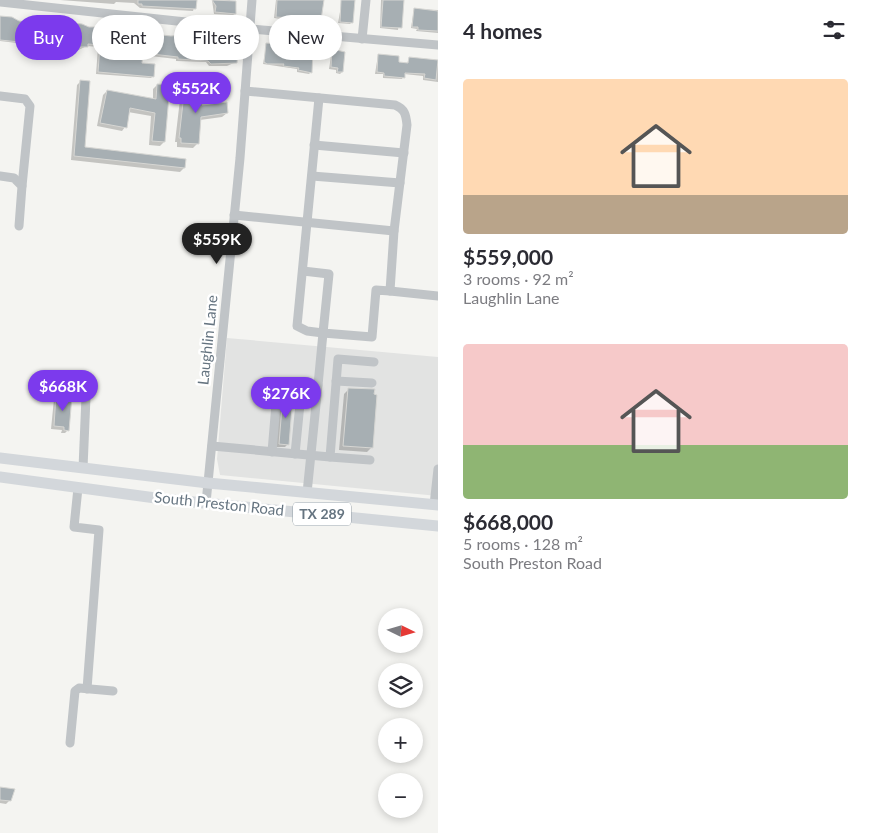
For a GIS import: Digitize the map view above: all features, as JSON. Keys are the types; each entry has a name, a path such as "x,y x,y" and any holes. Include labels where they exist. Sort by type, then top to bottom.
{"main road":[{"name":"South Preston Road","path":"0,458 208,483 436,505"},
{"name":"South Preston Road","path":"0,477 206,503 438,526"}],"street":[{"name":"Laughlin Lane","path":"251,15 252,0"},
{"path":"362,39 366,0"},
{"path":"0,2 25,3 174,20"},
{"path":"259,30 438,45"},
{"name":"Laughlin Lane","path":"206,503 248,60"},
{"path":"245,91 395,105 401,108 406,115 407,125 394,231 390,291"},
{"path":"0,96 25,99 30,106 19,226"},
{"path":"319,98 297,326 308,331 372,337 376,290 438,296"},
{"path":"314,145 404,153"},
{"path":"0,176 14,178 22,186"},
{"path":"312,176 400,183"},
{"path":"234,215 394,231"},
{"path":"303,271 328,274 307,493"},
{"path":"330,457 338,359 374,362"},
{"path":"336,381 372,383"},
{"path":"272,452 278,387 282,382 318,385"},
{"path":"295,454 302,384"},
{"path":"83,468 86,398"},
{"path":"212,446 370,460"},
{"path":"436,505 438,469"},
{"path":"78,488 74,527 100,530 87,689"},
{"path":"70,743 75,691 79,688 113,691"}],"shaded area":[{"path":"227,338 438,357 438,496 220,475 217,459"}],"building":[{"path":"138,0 197,0 196,9 142,6 142,4 138,4"},
{"path":"212,0 236,1 236,14 215,12 216,6"},
{"path":"277,0 324,0 322,15 276,15"},
{"path":"341,0 355,0 353,23 342,22 342,15 340,15"},
{"path":"383,0 404,0 402,28 381,27"},
{"path":"414,8 438,11 438,31 418,30 418,27 412,27"},
{"path":"0,16 15,19 15,42 0,40"},
{"path":"82,24 92,27 92,44 88,44 88,47 82,47"},
{"path":"164,35 174,36 174,57 164,55"},
{"path":"266,43 269,43 269,60 313,60 312,73 298,70 299,68 283,66 284,64 267,64 264,62"},
{"path":"342,51 345,52 343,72 337,72 338,68 331,67 331,60 342,60"},
{"path":"378,54 399,56 399,62 408,63 409,57 438,60 436,80 424,78 425,74 405,73 405,78 384,76 384,73 377,72"},
{"path":"99,60 142,60 142,63 155,64 154,77 98,72"},
{"path":"193,60 237,60 237,63 211,64 208,61"},
{"path":"80,80 90,81 85,147 186,159 185,168 74,156"},
{"path":"157,84 170,85 165,142 152,141 155,113 130,108 127,128 100,123 107,90 156,99"},
{"path":"185,85 204,87 202,105 227,102 228,113 201,117 199,144 181,143 181,138 179,138"},
{"path":"348,388 375,389 374,394 377,395 373,448 343,446"},
{"path":"283,394 293,395 289,445 279,444"},
{"path":"56,395 72,396 69,431 64,430 64,427 54,426"},
{"path":"0,787 15,789 11,801 0,800"}]}
